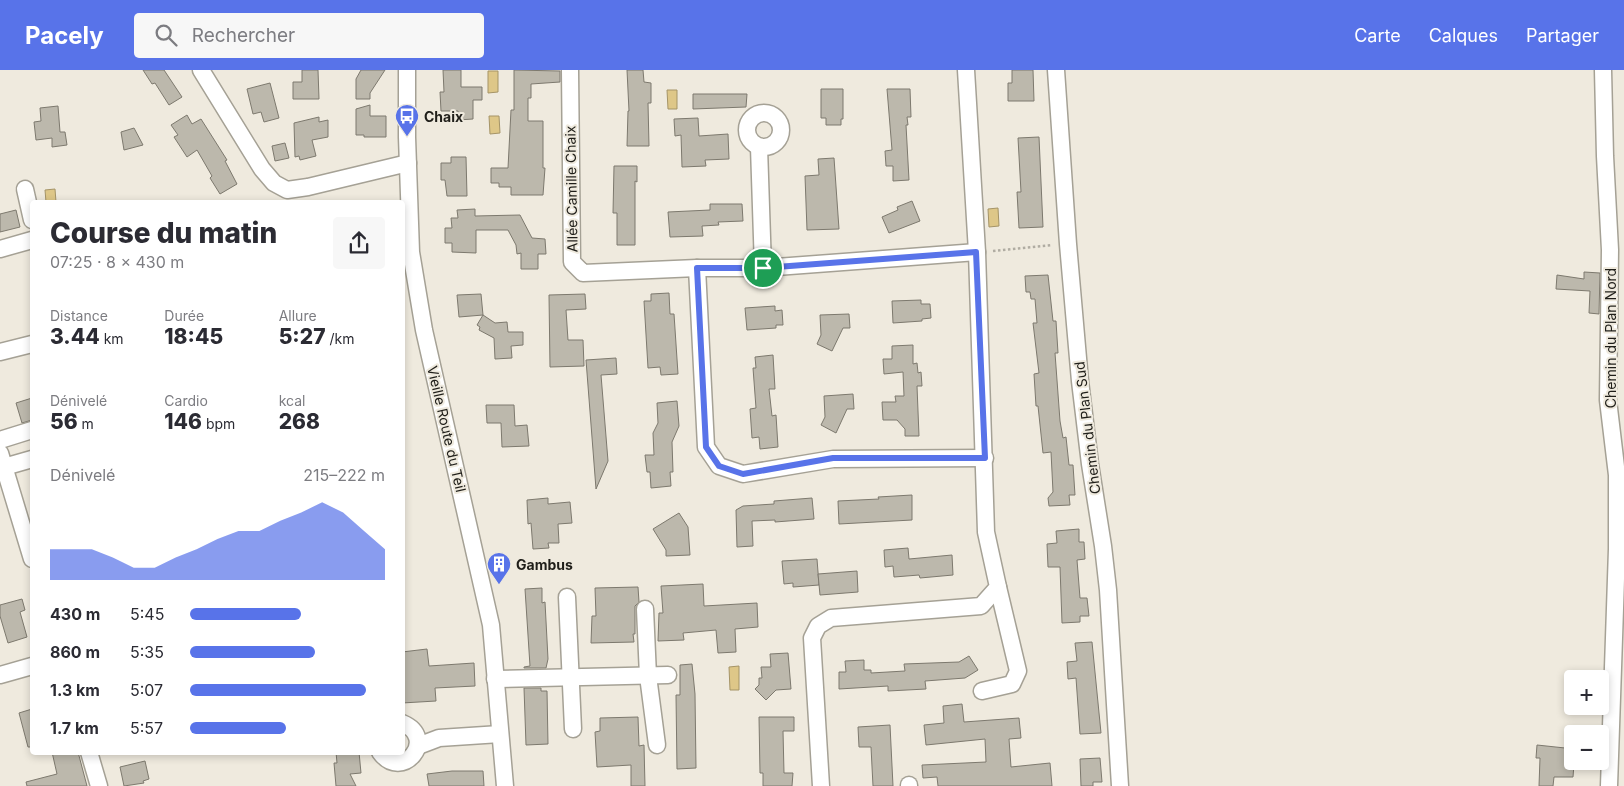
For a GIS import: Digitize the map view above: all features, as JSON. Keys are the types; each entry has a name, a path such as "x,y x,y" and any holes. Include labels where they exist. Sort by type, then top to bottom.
{"street":[{"path":"201,70 262,169 274,183 287,190 308,187 408,163"},
{"name":"Vieille Route du Teil","path":"407,70 411,252 424,330 491,625 505,786"},
{"name":"Allée Camille Chaix","path":"570,70 572,262 583,273 697,268 763,268 976,252"},
{"path":"966,70 985,458 986,532 1018,671 1012,684 982,691"},
{"name":"Chemin du Plan Sud","path":"1056,70 1068,244 1087,437 1103,546 1120,786"},
{"name":"Chemin du Plan Nord","path":"1603,70 1610,250 1608,400 1617,475 1617,549 1609,786"},
{"path":"759,147 763,268"},
{"path":"25,189 30,211"},
{"path":"0,249 30,241"},
{"path":"697,268 706,447 719,466 743,474 833,458 985,458"},
{"path":"0,352 30,344"},
{"path":"0,440 30,431"},
{"path":"30,459 2,460 28,528 30,544"},
{"path":"821,786 812,638 818,626 832,618 981,606 998,587"},
{"path":"567,597 573,729"},
{"path":"645,609 648,676 657,745"},
{"path":"0,675 30,667"},
{"path":"495,679 668,675"},
{"path":"382,755 390,761 400,763 411,758 416,752 418,746 416,734 412,728 405,724"},
{"path":"418,746 440,738 500,734"},
{"path":"90,755 98,786"}],"path":[{"path":"976,252 1068,244"}],"shaded area":[{"path":"488,71 498,71 498,92 488,93"},
{"path":"667,90 677,90 677,109 668,109"},
{"path":"489,116 499,116 500,133 490,134"},
{"path":"55,189 56,200 46,200 45,190"},
{"path":"998,208 999,226 989,227 988,209"},
{"path":"739,666 739,690 730,690 729,667"}],"building":[{"path":"143,70 164,70 182,97 169,105 155,83 152,84"},
{"path":"302,70 318,70 319,99 293,99 293,82 302,82"},
{"path":"361,70 385,70 370,93 370,99 356,99 356,79"},
{"path":"443,70 461,70 461,87 482,87 482,100 473,100 473,119 458,120 458,111 441,111 440,92 444,92"},
{"path":"514,70 560,71 560,82 531,84 531,98 528,98 528,121 543,121 543,168 545,168 543,195 511,195 511,187 499,187 499,183 491,183 491,168 508,168 511,110 514,110"},
{"path":"627,70 643,70 644,82 651,83 651,103 648,103 649,146 627,146 629,111"},
{"path":"1012,70 1033,70 1034,101 1008,101 1008,83 1012,83"},
{"path":"270,83 279,118 264,122 261,112 253,114 247,89"},
{"path":"821,89 843,89 843,119 841,119 841,125 826,125 826,118 821,118"},
{"path":"887,89 910,89 911,117 907,117 908,125 906,125 909,180 893,181 893,166 886,166 885,151 892,150"},
{"path":"693,94 747,94 746,107 693,109"},
{"path":"370,105 370,116 386,116 386,137 356,135 356,109"},
{"path":"58,106 60,132 65,132 67,145 52,147 52,138 36,140 34,122 41,121 40,108"},
{"path":"187,115 192,124 201,119 227,160 225,161 237,184 220,194 197,150 187,157 174,137 178,135 171,125"},
{"path":"319,117 319,122 328,120 328,137 312,140 316,156 300,160 299,156 295,157 294,123"},
{"path":"698,118 699,136 728,134 729,159 705,160 706,166 682,167 681,135 675,136 674,119"},
{"path":"134,128 143,145 124,150 121,132"},
{"path":"1039,137 1043,227 1019,228 1017,192 1021,192 1018,138"},
{"path":"285,143 289,158 275,161 272,146"},
{"path":"451,157 466,157 467,196 447,196 445,180 441,180 441,163 451,163"},
{"path":"834,158 839,229 807,230 805,176 819,175 818,159"},
{"path":"614,166 637,166 637,182 635,181 635,245 617,245 617,213 613,213"},
{"path":"912,201 920,221 889,233 882,217 898,210 897,207"},
{"path":"710,204 742,204 743,221 718,222 719,225 702,226 703,236 670,237 668,212 710,210"},
{"path":"475,209 475,216 520,215 532,238 545,239 546,254 538,254 538,269 521,269 521,253 517,254 516,245 508,230 476,230 476,253 452,252 452,243 445,243 445,228 452,228 451,218 458,218 457,210"},
{"path":"16,210 20,227 0,232 0,214"},
{"path":"1584,272 1600,273 1599,314 1589,313 1590,291 1556,289 1557,275 1584,279"},
{"path":"1048,275 1053,321 1056,321 1058,353 1055,353 1060,421 1063,438 1066,437 1069,465 1073,465 1075,495 1069,495 1070,505 1049,506 1048,498 1053,492 1051,452 1043,453 1038,406 1036,406 1034,374 1039,373 1033,323 1037,323 1035,299 1031,299 1030,292 1026,292 1025,276"},
{"path":"669,293 670,314 674,314 678,374 661,375 660,367 648,368 644,301 651,301 651,294"},
{"path":"481,294 483,315 459,317 457,295"},
{"path":"585,294 586,309 566,310 568,340 583,340 584,366 550,367 549,295"},
{"path":"921,300 921,304 930,304 931,318 922,319 922,321 893,323 892,301"},
{"path":"775,306 775,311 782,310 783,325 776,325 776,328 747,330 745,308"},
{"path":"849,314 850,328 843,328 832,351 817,344 821,335 820,315"},
{"path":"483,315 495,323 507,322 508,332 523,332 523,345 511,346 512,358 495,359 494,338 479,330 480,327 477,325"},
{"path":"913,345 913,364 917,363 918,373 921,372 922,386 917,386 919,436 905,436 905,429 897,420 883,420 882,402 896,402 895,396 904,396 903,372 884,374 883,359 892,359 892,346"},
{"path":"773,355 775,389 769,389 772,416 776,415 778,447 760,449 759,437 752,438 750,409 756,408 753,368 756,368 755,357"},
{"path":"616,358 617,374 601,375 608,461 596,489 586,360"},
{"path":"853,394 854,409 847,409 836,433 821,425 825,417 824,396"},
{"path":"30,399 30,421 22,423 16,403"},
{"path":"677,401 679,426 672,442 673,472 670,472 671,486 651,488 650,472 647,472 645,455 654,455 653,433 658,423 657,403"},
{"path":"486,405 514,405 515,426 527,425 529,446 502,447 501,423 487,423"},
{"path":"912,495 912,520 839,524 838,501"},
{"path":"548,498 548,504 570,502 572,523 558,524 559,543 548,543 549,548 533,549 531,523 528,524 527,500"},
{"path":"812,498 814,519 775,522 775,520 752,521 753,546 737,547 736,510 743,506 774,504 774,501"},
{"path":"679,513 688,527 690,555 666,556 666,550 653,529"},
{"path":"1079,529 1079,542 1084,542 1085,559 1077,560 1080,598 1087,598 1089,616 1080,616 1080,622 1062,623 1060,567 1048,567 1047,544 1057,543 1056,531"},
{"path":"908,548 909,559 952,555 953,575 920,578 919,575 894,577 893,566 885,567 884,550"},
{"path":"817,559 819,585 793,587 793,583 784,584 782,561"},
{"path":"857,571 858,592 820,595 818,574"},
{"path":"703,584 704,606 757,603 758,627 735,629 736,652 718,653 716,630 683,633 684,640 658,641 659,613 663,613 661,586"},
{"path":"638,587 639,602 635,606 634,642 591,643 592,616 596,616 595,588"},
{"path":"542,588 542,603 545,602 548,659 546,668 524,668 530,666 525,589"},
{"path":"22,599 25,610 20,612 27,637 8,643 0,616 0,605"},
{"path":"1092,642 1101,733 1080,734 1076,678 1068,679 1067,662 1077,661 1075,643"},
{"path":"427,649 429,666 474,663 475,686 435,688 436,701 405,703 405,652"},
{"path":"788,653 791,689 776,690 766,700 755,689 759,685 759,678 762,678 761,667 771,667 770,654"},
{"path":"969,656 978,670 965,678 925,681 926,689 888,691 888,686 839,689 839,672 846,672 845,661 864,660 864,670 871,670 871,673 905,671 904,664 959,662"},
{"path":"692,664 695,694 696,768 677,769 676,695 680,695 680,665"},
{"path":"524,688 541,688 541,691 547,691 548,744 526,745"},
{"path":"962,704 964,722 1019,718 1021,738 1009,739 1011,767 1050,763 1052,786 938,786 937,777 923,778 922,765 986,762 985,739 926,745 924,725 944,723 943,706"},
{"path":"30,710 30,747 28,747 19,713"},
{"path":"638,717 639,746 644,745 645,786 631,786 631,765 597,767 595,732 600,731 600,718"},
{"path":"759,717 794,717 794,731 783,731 784,773 793,773 792,786 763,786 763,773 760,773"},
{"path":"890,725 893,786 873,786 871,747 859,747 858,727"},
{"path":"1537,745 1564,748 1564,770 1574,770 1573,777 1554,777 1553,786 1539,786 1540,758 1536,758"},
{"path":"53,755 79,755 87,786 27,786 26,782 57,774"},
{"path":"336,755 359,755 361,773 350,774 356,786 336,786 334,763 337,763"},
{"path":"1100,758 1102,782 1093,782 1093,786 1081,786 1080,759"},
{"path":"145,761 149,779 143,781 144,783 124,786 120,767"},
{"path":"452,771 483,771 484,786 429,786 427,774"}],"place":[{"name":"Chaix","path":"407,137"},
{"name":"Gambus","path":"499,585"}],"route":[{"path":"976,252 985,458 833,458 743,474 719,466 706,447 697,268 763,268 976,252"}]}
